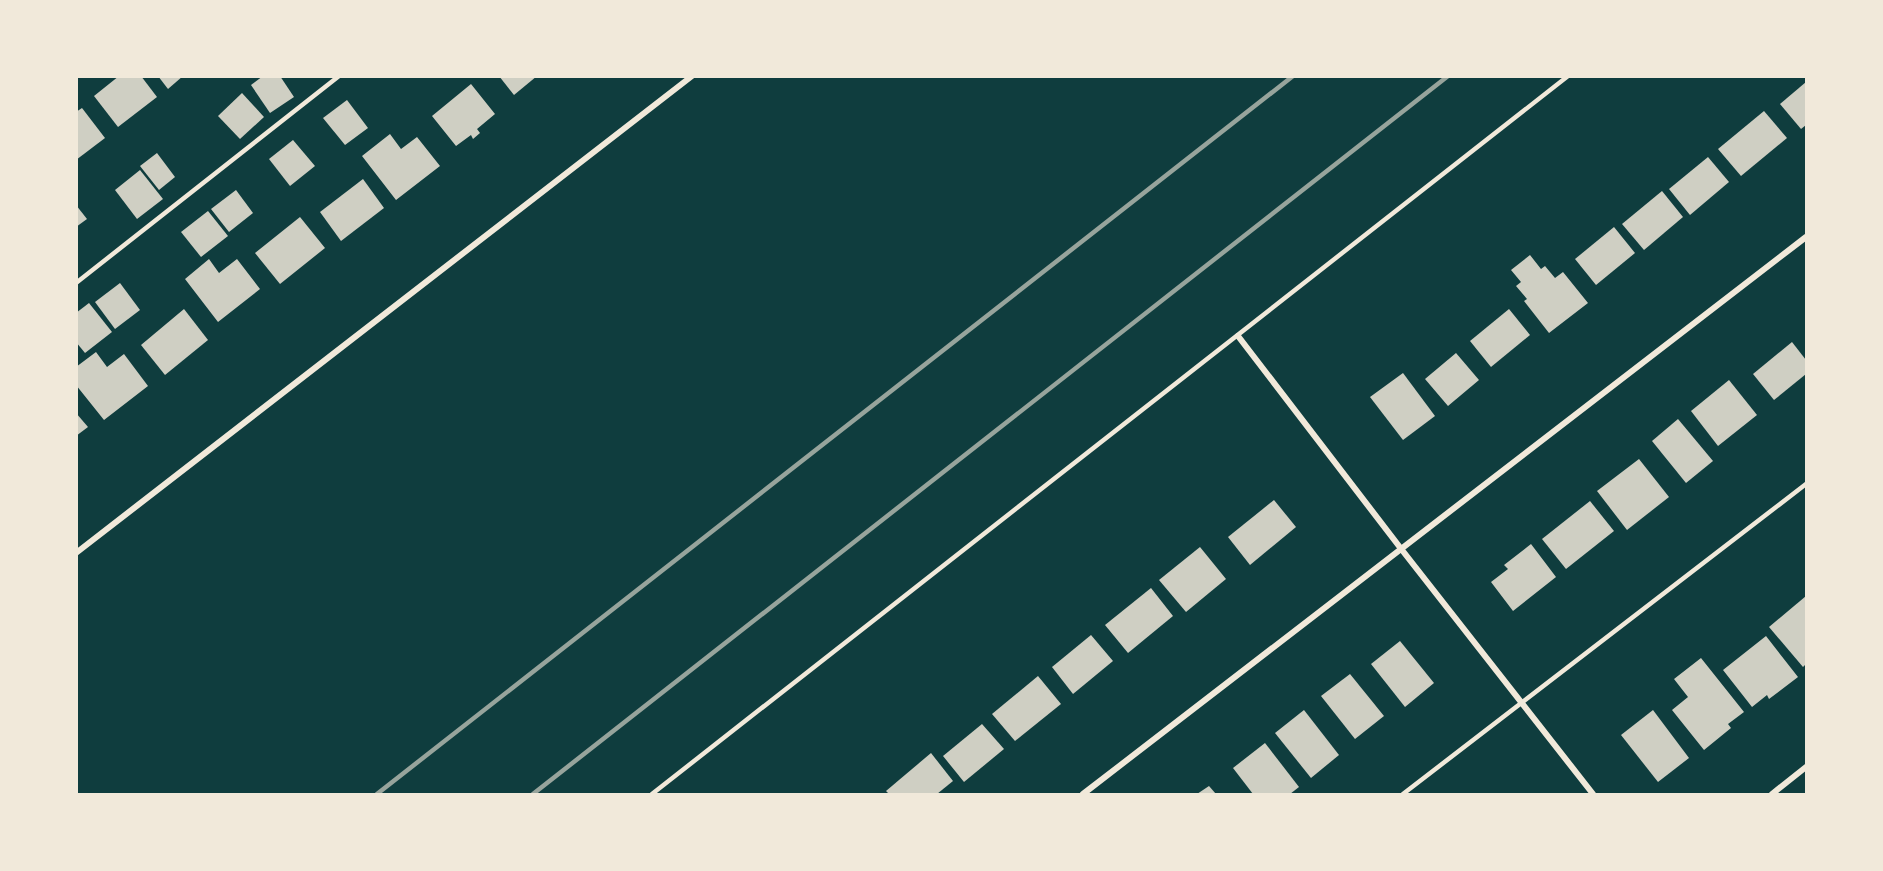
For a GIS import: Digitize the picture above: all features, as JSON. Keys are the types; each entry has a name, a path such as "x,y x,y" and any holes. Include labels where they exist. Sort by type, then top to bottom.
{"street":[{"path":"76,553 692,76"},
{"path":"1083,795 1806,237"},
{"path":"1238,336 1593,795"},
{"path":"1772,795 1806,767"}],"lane":[{"path":"76,283 339,76"},
{"path":"652,795 1568,76"},
{"path":"1403,795 1806,484"}],"building":[{"path":"119,76 141,76 157,97 118,127 94,96"},
{"path":"158,76 183,76 168,89"},
{"path":"263,76 280,76 294,97 270,113 251,85"},
{"path":"499,76 537,76 514,95"},
{"path":"1806,82 1806,125 1801,129 1780,104"},
{"path":"471,84 495,114 477,129 480,133 473,139 471,135 456,146 432,116"},
{"path":"242,93 264,117 240,139 218,116"},
{"path":"347,100 368,128 345,145 323,118"},
{"path":"82,108 105,138 76,160 76,112"},
{"path":"1764,111 1787,138 1741,176 1718,149"},
{"path":"390,134 401,149 417,137 440,166 396,200 362,156"},
{"path":"293,140 315,166 290,186 269,159"},
{"path":"157,153 175,177 159,190 140,166"},
{"path":"1708,157 1729,182 1690,215 1669,189"},
{"path":"140,170 163,199 137,219 115,190"},
{"path":"363,179 384,208 341,241 320,212"},
{"path":"236,190 253,213 229,232 211,209"},
{"path":"1662,191 1683,217 1644,250 1622,224"},
{"path":"76,205 87,219 76,227"},
{"path":"208,211 228,236 201,257 181,232"},
{"path":"300,217 325,248 280,284 255,253"},
{"path":"1614,227 1635,253 1596,285 1575,259"},
{"path":"1530,255 1541,269 1545,266 1555,278 1563,272 1588,303 1549,333 1524,301 1527,299 1516,286 1521,282 1511,270"},
{"path":"209,259 219,273 237,259 260,289 218,322 185,279"},
{"path":"120,283 140,310 115,329 95,302"},
{"path":"89,303 112,332 85,353 76,342 76,313"},
{"path":"184,309 208,340 165,375 141,345"},
{"path":"1509,309 1530,335 1491,367 1470,341"},
{"path":"1792,342 1806,360 1806,374 1774,400 1753,374"},
{"path":"96,352 107,367 124,354 148,386 104,420 76,385 76,367"},
{"path":"1456,353 1479,380 1448,406 1425,379"},
{"path":"1403,373 1435,416 1403,440 1370,397"},
{"path":"1729,380 1757,415 1718,446 1691,411"},
{"path":"76,413 88,427 76,436"},
{"path":"1678,419 1713,461 1686,483 1652,441"},
{"path":"1639,459 1669,497 1627,530 1597,491"},
{"path":"1274,500 1296,527 1250,565 1228,537"},
{"path":"1590,501 1614,531 1566,569 1542,539"},
{"path":"1531,544 1556,577 1513,611 1491,582 1508,569 1504,565"},
{"path":"1200,547 1226,579 1186,612 1159,580"},
{"path":"1151,588 1173,616 1128,653 1105,625"},
{"path":"1806,596 1806,664 1803,667 1769,627"},
{"path":"1091,635 1113,661 1073,694 1052,667"},
{"path":"1766,636 1798,677 1769,699 1767,695 1752,707 1723,670"},
{"path":"1400,641 1434,683 1405,707 1371,664"},
{"path":"1701,658 1744,712 1728,724 1731,728 1704,750 1672,710 1688,697 1674,679"},
{"path":"1350,674 1384,716 1355,739 1321,696"},
{"path":"1038,676 1061,704 1015,741 992,714"},
{"path":"1304,710 1339,755 1311,778 1275,733"},
{"path":"1653,710 1689,758 1658,782 1621,735"},
{"path":"982,724 1004,749 964,782 943,756"},
{"path":"1265,743 1299,787 1290,794 1253,794 1233,768"},
{"path":"931,753 953,781 937,794 889,794 886,791"},
{"path":"1209,786 1216,794 1197,794"}],"railway":[{"path":"377,794 1293,76"},
{"path":"533,794 1448,76"}]}
